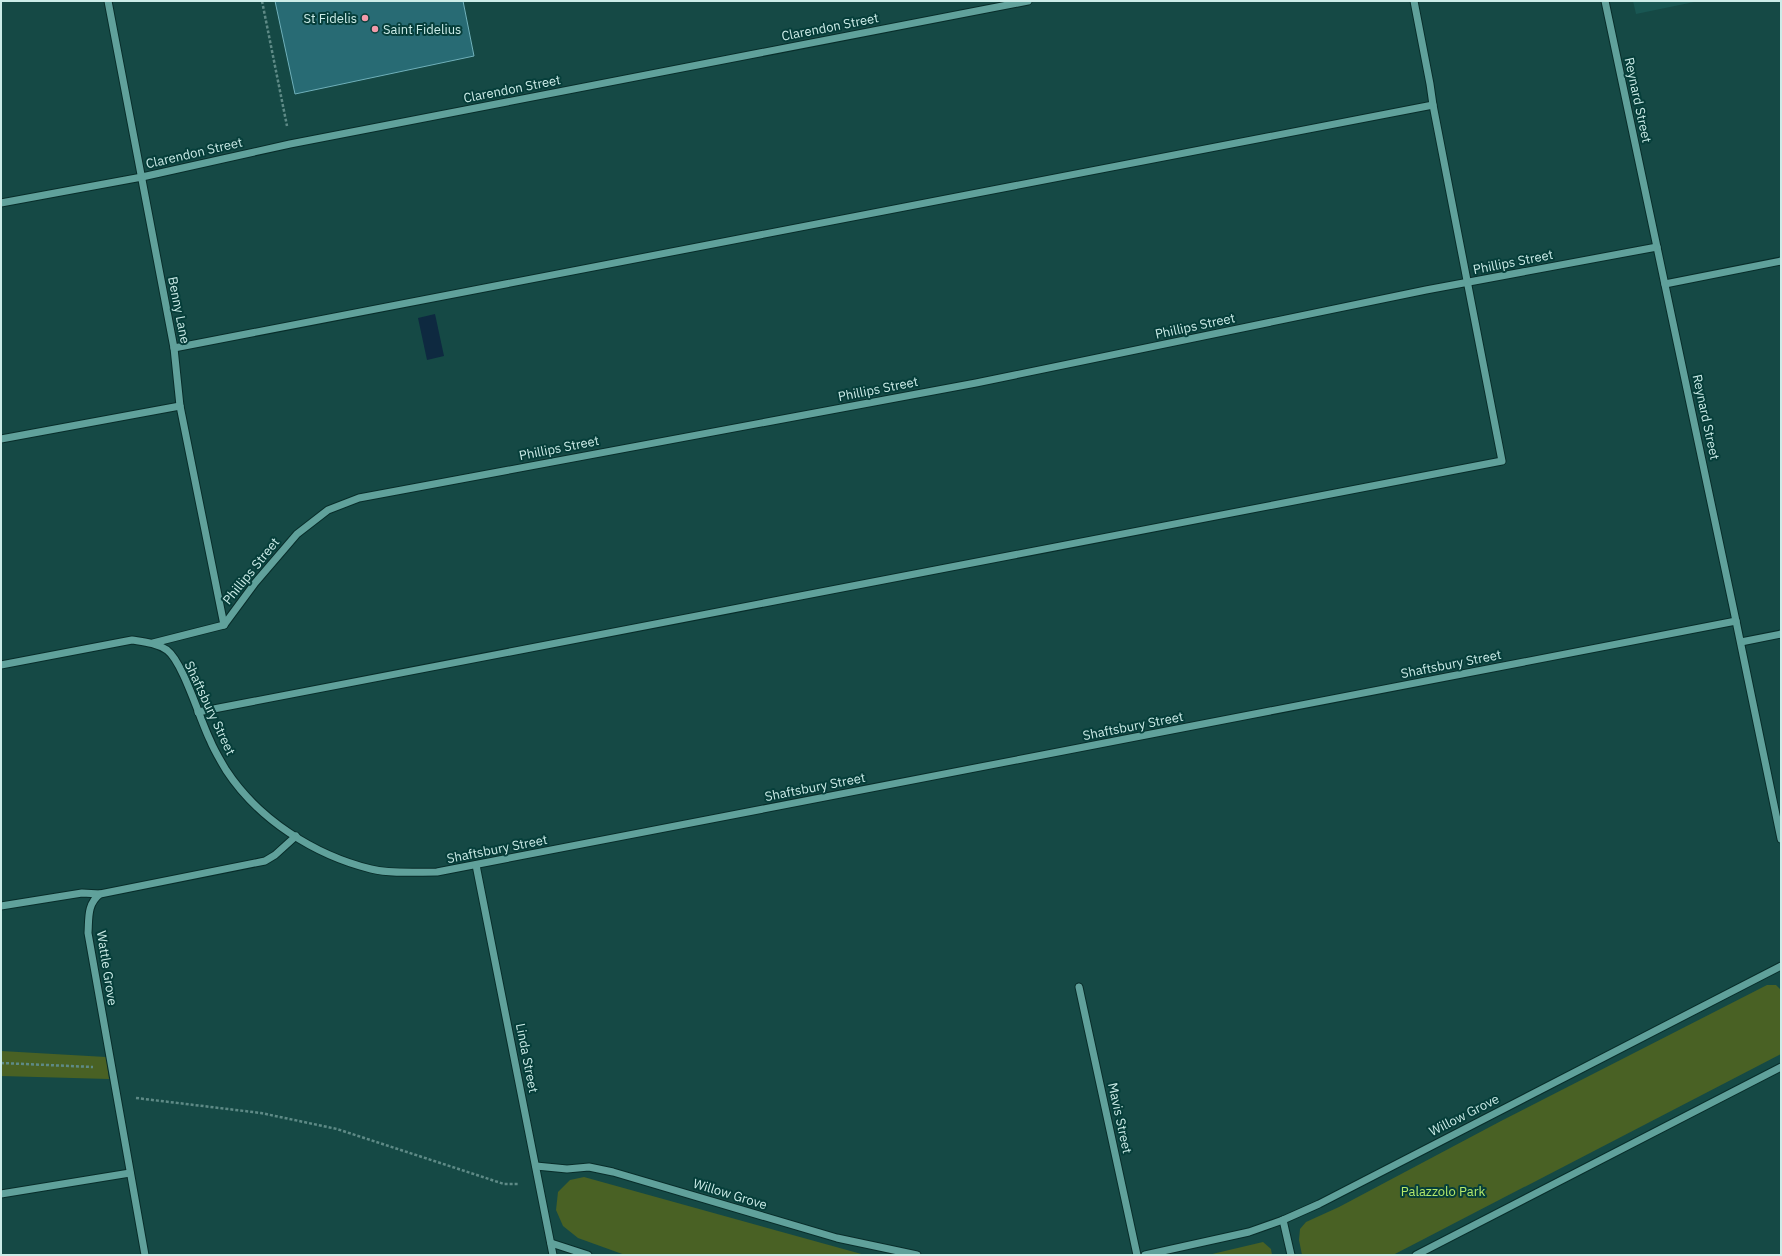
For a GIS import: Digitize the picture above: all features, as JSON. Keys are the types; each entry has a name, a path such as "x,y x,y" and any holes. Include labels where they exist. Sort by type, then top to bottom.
{"street":[{"name":"Benny Lane","path":"108,1 174,348 180,406 224,625"},
{"name":"Clarendon Street","path":"1,203 142,177 290,144 1028,1"},
{"path":"198,712 1502,461 1414,1"},
{"name":"Reynard Street","path":"1604,1 1741,642 1781,839"},
{"path":"174,348 1433,105"},
{"name":"Phillips Street","path":"153,643 224,625 255,583 297,534 328,510 359,498 976,383 1468,282 1657,246"},
{"path":"1665,284 1781,261"},
{"path":"1,439 180,406"},
{"name":"Shaftsbury Street","path":"1,664 132,640 153,643 167,651 177,664 210,742 226,770 245,795 272,820 321,851 372,869 407,872 437,872 476,866 1736,621"},
{"path":"1741,642 1781,634"},
{"path":"1,906 82,893 100,894 265,861 275,855 296,836"},
{"name":"Linda Street","path":"476,866 540,1183 553,1255"},
{"name":"Wattle Grove","path":"100,894 94,899 89,911 88,933 145,1255"},
{"name":"Willow Grove","path":"1145,1255 1241,1234 1283,1220 1319,1204 1781,966"},
{"name":"Mavis Street","path":"1079,987 1137,1255"},
{"path":"1416,1255 1781,1067"},
{"name":"Willow Grove","path":"536,1166 567,1169 590,1167 613,1172 837,1238 917,1255"},
{"path":"1,1194 130,1173"},
{"path":"1283,1220 1291,1255"},
{"path":"551,1243 588,1255"}],"path":[{"path":"262,1 290,144"},
{"path":"1,1063 112,1067"},
{"path":"117,1097 160,1100 261,1113 337,1129 504,1184 540,1183"}],"shaded area":[{"path":"1633,1 1699,1 1636,14"},
{"path":"435,314 444,356 427,360 418,318"}],"green space":[{"name":"Palazzolo Park","path":"1767,985 1776,985 1781,990 1781,1054 1393,1255 1302,1255 1299,1240 1300,1229 1306,1222 1339,1207 1501,1121"},
{"path":"1,1051 106,1057 109,1079 1,1076"},
{"path":"584,1177 865,1255 625,1255 578,1238 563,1226 556,1210 558,1192 570,1180"},
{"path":"1263,1242 1271,1249 1272,1255 1208,1255"}],"building":[{"name":"Saint Fidelius","path":"275,1 463,1 474,56 295,94"}],"place":[{"name":"St Fidelis","path":"365,18"},
{"name":"Saint Fidelius","path":"375,29"}]}
